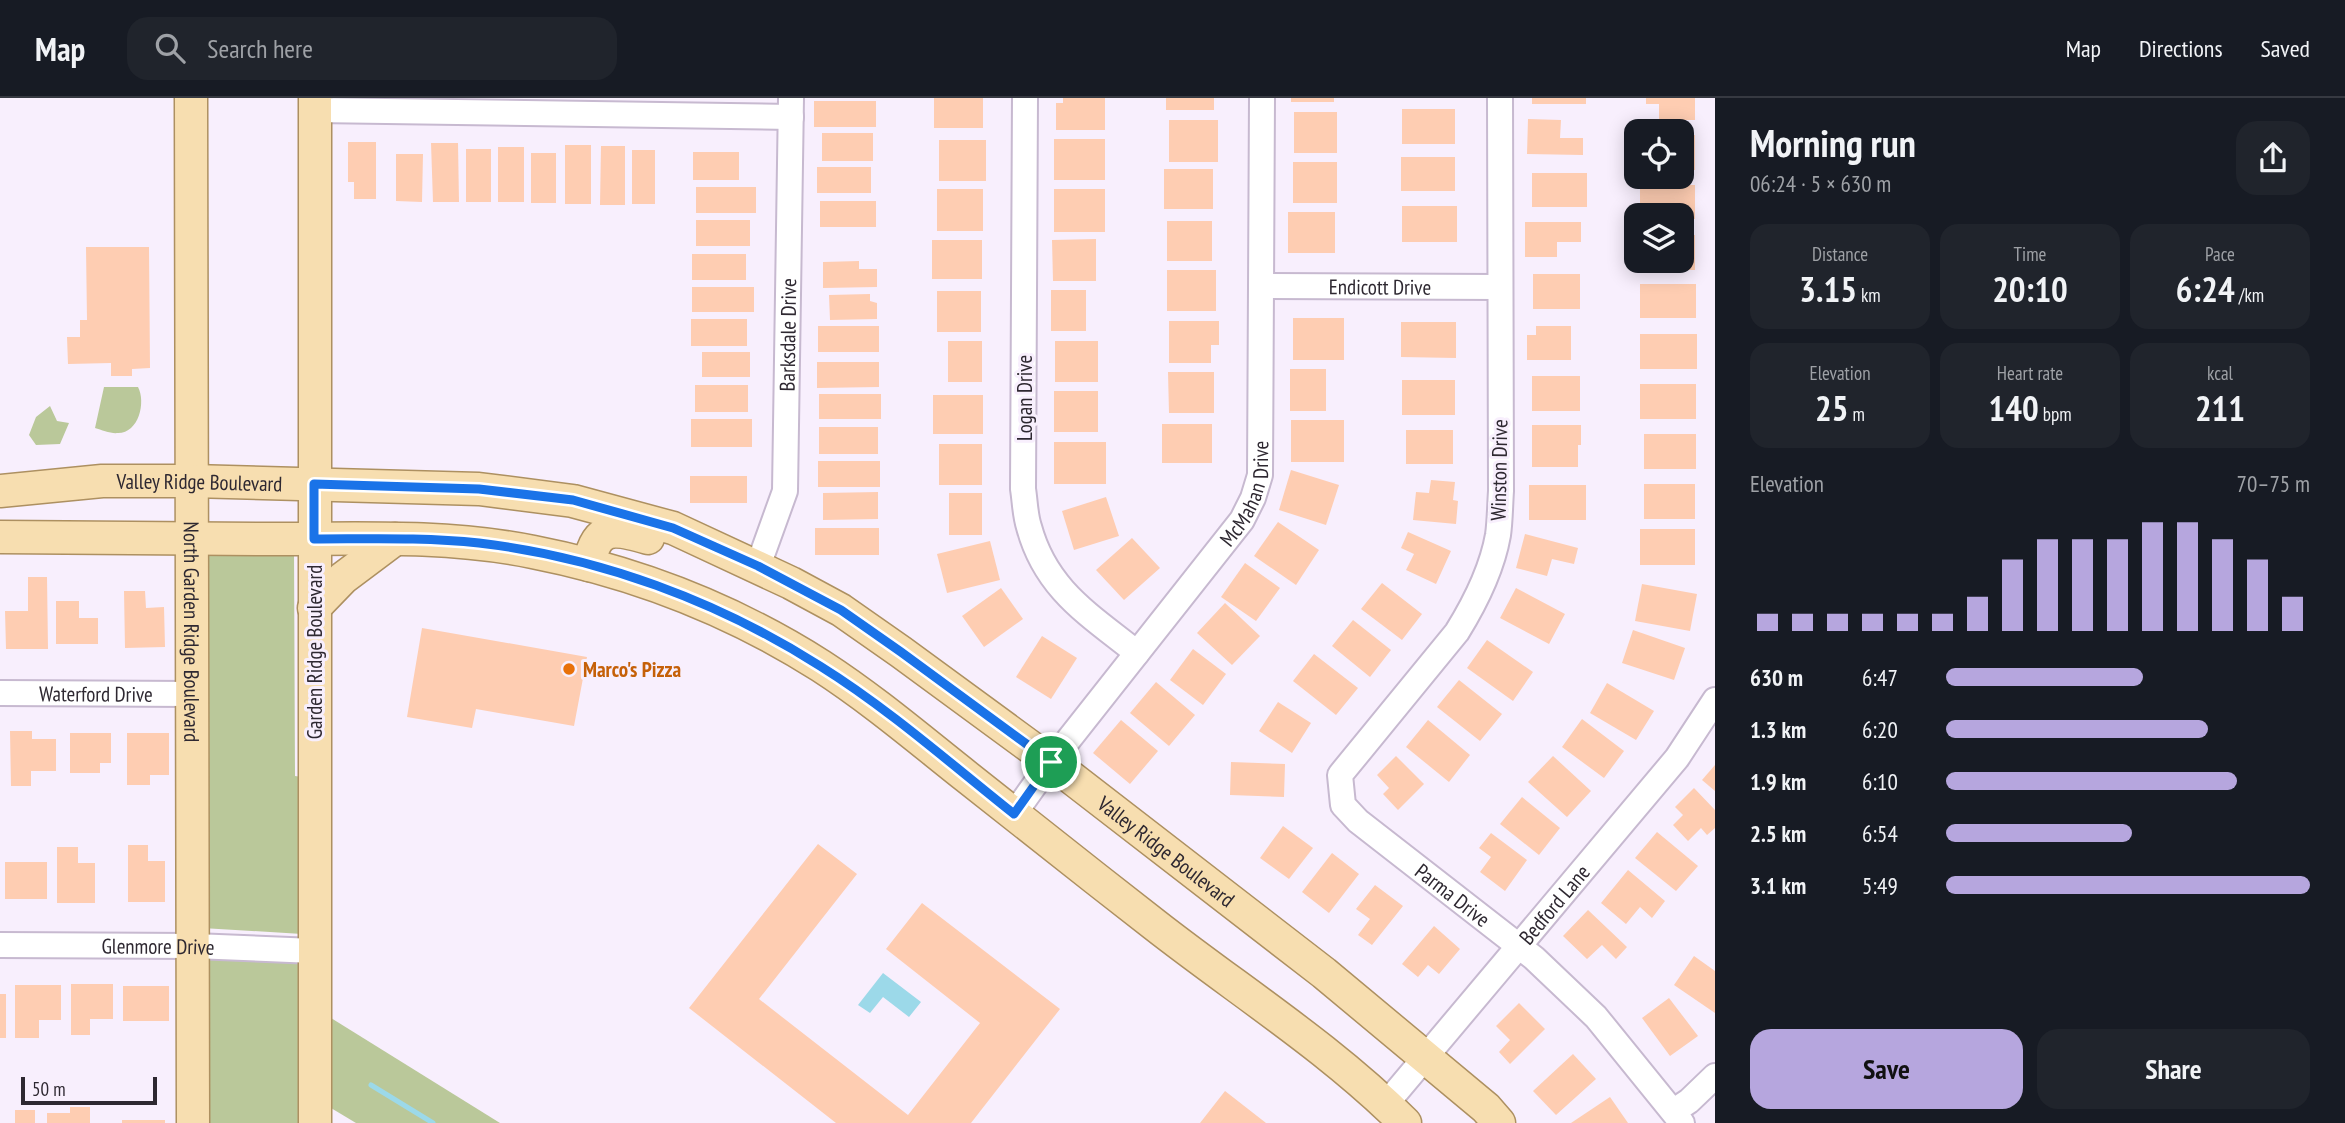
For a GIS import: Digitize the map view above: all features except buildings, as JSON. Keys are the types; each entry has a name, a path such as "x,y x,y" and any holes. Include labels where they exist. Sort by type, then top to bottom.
{"main road":[{"name":"North Garden Ridge Boulevard","path":"191,98 193,1123"},
{"name":"Garden Ridge Boulevard","path":"315,104 315,1123"},
{"name":"Valley Ridge Boulevard","path":"0,491 102,481 479,489 573,500 673,528 758,566 862,624 1051,762 1324,973 1486,1108 1499,1123"},
{"path":"589,565 596,539 605,532 627,532 686,550 718,548"},
{"path":"0,537 395,538 478,543 531,551 589,565 655,585 706,605 820,665 877,705 1309,1042 1395,1114"},
{"path":"314,608 343,578 395,538"}],"street":[{"name":"Logan Drive","path":"1025,98 1023,489 1028,526 1053,580 1072,601 1137,653"},
{"name":"McMahan Drive","path":"1014,814 1051,762 1242,520 1253,498 1260,475 1262,98"},
{"name":"Winston Drive","path":"1340,791 1340,775 1457,632 1471,610 1498,534 1501,491 1500,98"},
{"path":"315,104 791,107"},
{"name":"Barksdale Drive","path":"758,566 785,491 791,107"},
{"name":"Endicott Drive","path":"1263,286 1499,287"},
{"name":"Waterford Drive","path":"0,693 192,694"},
{"name":"Bedford Lane","path":"1395,1114 1425,1057 1677,758 1715,700"},
{"name":"Parma Drive","path":"1340,791 1343,805 1358,821 1518,945 1596,1017 1678,1117"},
{"name":"Glenmore Drive","path":"0,945 194,946 314,951"},
{"path":"1678,1117 1689,1101 1715,1076"}],"green space":[{"path":"104,387 138,387 141,401 139,416 125,432 112,433 95,428"},
{"path":"50,406 57,421 69,423 60,444 36,445 29,435 36,417"},
{"path":"200,549 294,549 295,776 302,777 302,934 202,928"},
{"path":"202,958 301,962 302,1123 202,1123"},
{"path":"331,1018 500,1123 356,1123 331,1108"}],"water":[{"path":"883,973 921,1002 909,1017 883,997 870,1013 858,1005"}],"waterway":[{"path":"371,1085 433,1123"}],"place":[{"name":"Marco's Pizza","path":"569,669"}],"route":[{"path":"314,484 479,489 573,500 673,528 758,566 841,610 1051,762 1014,814 877,705 820,665 706,605 655,585 531,551 478,543 408,538 314,539 314,484"}]}
